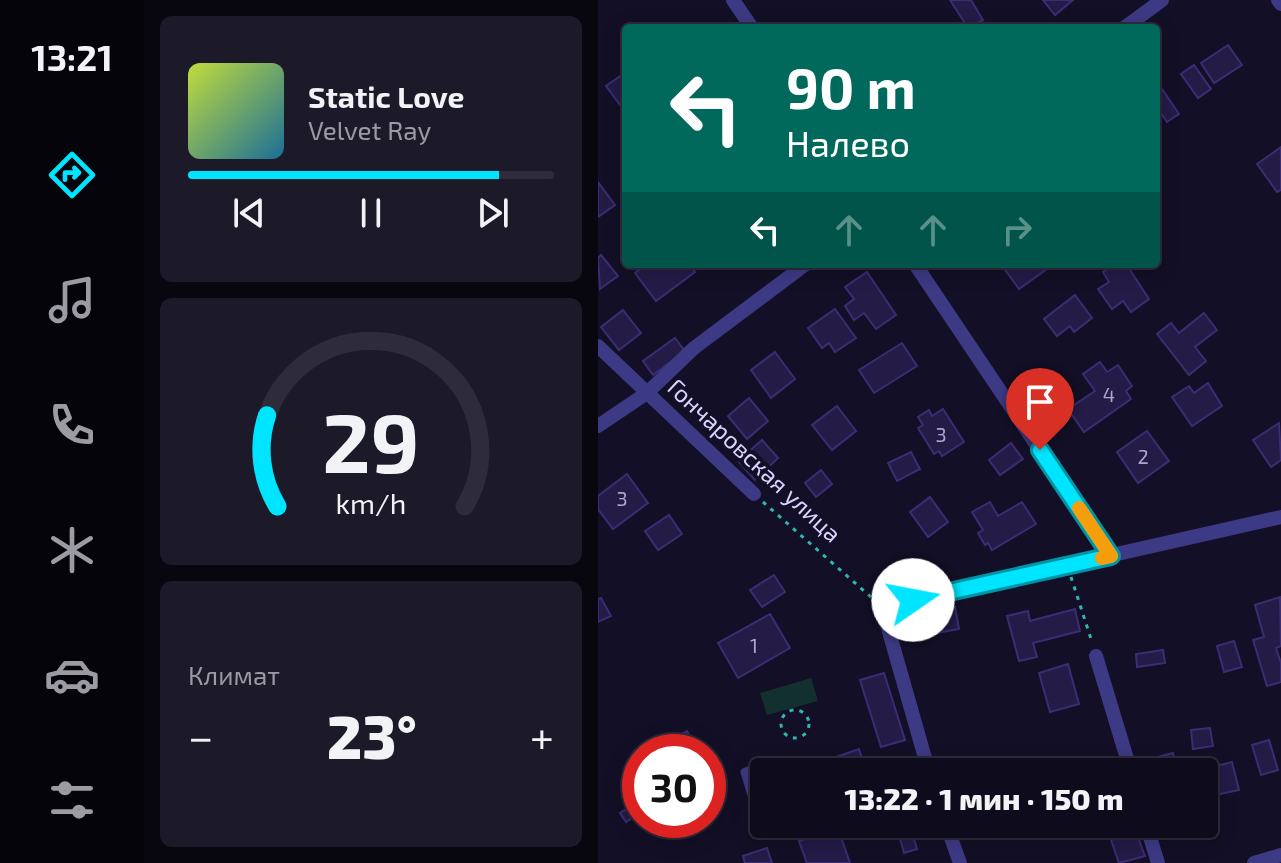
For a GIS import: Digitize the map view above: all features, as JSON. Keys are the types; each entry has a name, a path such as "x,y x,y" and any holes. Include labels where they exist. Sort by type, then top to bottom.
{"street":[{"path":"733,0 749,24"},
{"path":"1129,24 1162,0"},
{"path":"598,426 647,393 694,348 801,268"},
{"path":"918,268 1111,556"},
{"name":"Гончаровская улица","path":"598,346 754,494"},
{"path":"920,758 882,607 1281,517"},
{"path":"1096,656 1127,758"},
{"path":"951,838 960,863"},
{"path":"1150,838 1158,863"},
{"path":"1254,863 1281,855"}],"lane":[{"path":"748,770 744,772 750,792"}],"path":[{"name":"Гончаровская улица","path":"754,494 882,607"},
{"path":"1067,566 1096,656"},
{"path":"794,709 800,711 807,717 809,727 805,734 790,737 783,731 782,718 794,709"},
{"path":"805,734 810,741"}],"green space":[{"path":"811,678 818,701 767,715 760,693"}],"building":[{"path":"950,0 971,0 983,20 965,24"},
{"path":"1043,0 1073,0 1055,15"},
{"path":"1228,45 1242,65 1214,83 1201,63"},
{"path":"1194,65 1211,89 1198,98 1181,74"},
{"path":"622,75 622,104 620,105 606,86"},
{"path":"1160,86 1179,114 1167,122 1160,112"},
{"path":"1281,147 1281,190 1277,192 1257,164"},
{"path":"598,182 615,205 598,217"},
{"path":"601,255 618,276 600,289 598,258"},
{"path":"642,268 692,268 695,272 656,301 635,273"},
{"path":"1004,268 1046,268 1047,269 1019,289"},
{"path":"1108,268 1129,268 1149,299 1131,312 1123,301 1112,309 1098,289 1109,282 1103,272"},
{"path":"867,272 896,315 876,329 864,313 854,320 845,306 854,299 845,287"},
{"path":"1075,295 1092,318 1074,332 1070,326 1057,336 1044,319"},
{"path":"835,309 856,338 835,352 829,343 822,348 808,328"},
{"path":"623,310 641,333 619,350 601,327"},
{"path":"1204,313 1217,330 1195,347 1206,361 1189,375 1157,334 1171,323 1179,333"},
{"path":"675,338 685,351 653,375 643,361"},
{"path":"902,343 917,366 874,393 859,370"},
{"path":"775,352 795,379 771,398 751,370"},
{"path":"1100,362 1107,372 1118,365 1132,386 1126,391 1131,399 1084,432 1068,409 1095,391 1083,374"},
{"path":"1208,383 1222,406 1192,426 1172,397 1189,386 1194,393"},
{"path":"749,398 768,421 747,439 728,416"},
{"path":"837,406 856,431 832,450 812,425"},
{"path":"943,409 964,442 942,456 939,451 934,454 918,428 923,425 918,417 929,410 932,416"},
{"path":"1279,423 1281,460 1271,467 1253,440"},
{"path":"1147,431 1169,461 1138,483 1117,452"},
{"path":"762,440 778,458 755,480 738,461"},
{"path":"1011,443 1023,459 1000,475 989,460"},
{"path":"911,452 920,469 897,481 888,463"},
{"path":"821,470 832,484 816,497 805,483"},
{"path":"627,474 648,503 613,529 598,509 598,496"},
{"path":"930,497 948,522 928,537 910,512"},
{"path":"990,502 998,516 1022,502 1036,524 992,550 978,533 983,530 972,512"},
{"path":"669,515 682,534 658,550 645,531"},
{"path":"774,575 785,592 762,607 750,590"},
{"path":"1280,597 1281,646 1276,648 1281,663 1281,682 1267,686 1253,640 1264,637 1255,605"},
{"path":"601,598 611,616 598,622 598,599"},
{"path":"955,607 959,629 915,637 910,615"},
{"path":"1075,609 1080,631 1033,643 1037,657 1019,661 1007,616 1028,611 1030,621"},
{"path":"770,614 790,648 738,678 718,643"},
{"path":"1234,641 1242,667 1224,672 1217,646"},
{"path":"1163,650 1165,663 1137,667 1136,654"},
{"path":"1068,664 1079,704 1050,712 1039,673"},
{"path":"884,673 905,740 881,747 860,680"},
{"path":"1210,728 1213,746 1193,749 1191,730"},
{"path":"1269,740 1278,770 1261,775 1252,745"},
{"path":"859,749 862,758 833,758"},
{"path":"1173,753 1174,758 1154,758"},
{"path":"1232,762 1239,790 1218,794 1218,766"},
{"path":"841,838 850,863 807,863 799,841"},
{"path":"900,838 914,838 917,849 904,853"},
{"path":"1138,838 1145,856 1119,863 1111,840"},
{"path":"767,848 772,863 745,863 743,856"}],"slow traffic":[{"path":"1079,508 1111,556 1102,558"}],"route":[{"path":"913,600 1111,556 1040,450"}]}
